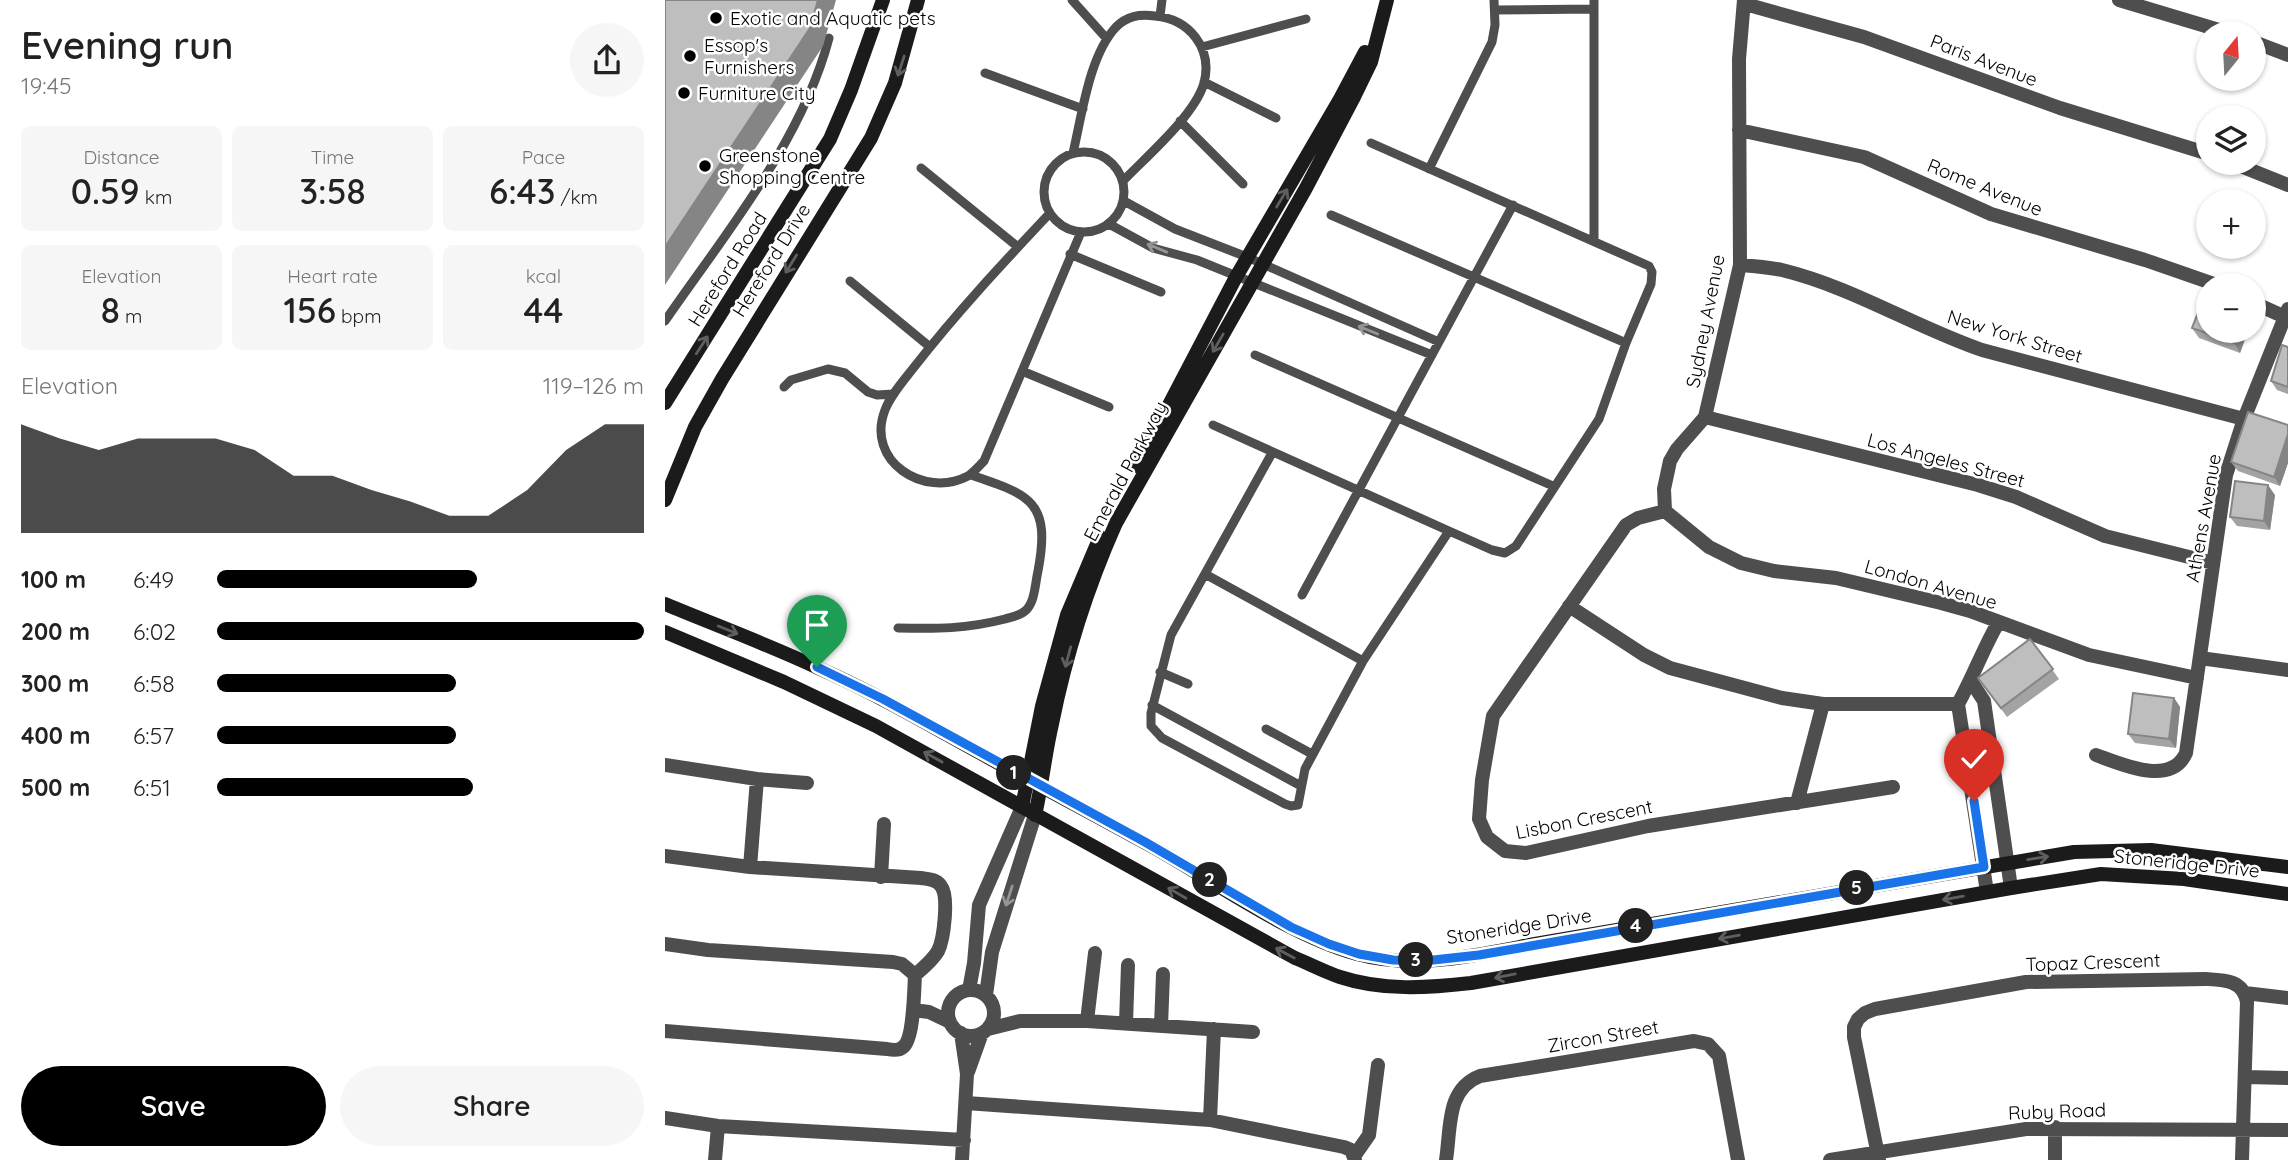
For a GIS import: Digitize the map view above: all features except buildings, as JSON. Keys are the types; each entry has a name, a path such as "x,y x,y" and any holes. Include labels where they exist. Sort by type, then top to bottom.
{"street":[{"name":"Hereford Road","path":"665,403 829,139 851,90 883,0"},
{"name":"Hereford Drive","path":"665,500 695,427 722,379 876,128 899,73 918,0"},
{"name":"Emerald Parkway","path":"969,990 979,905 1022,807 1042,706 1071,601 1108,520 1236,276 1356,71 1380,0"},
{"name":"Emerald Parkway","path":"990,1001 992,951 1035,815 1061,684 1079,616 1096,568 1116,523 1306,188 1364,76 1379,39 1387,0"},
{"path":"2119,0 2196,23"},
{"name":"Sydney Avenue","path":"1665,510 1664,489 1670,461 1705,417 1739,265 1739,59 1744,2"},
{"name":"Paris Avenue","path":"1744,2 1864,37 2060,108 2196,150"},
{"path":"2266,47 2288,55"},
{"name":"Rome Avenue","path":"1739,130 1857,154 1991,214 2196,278"},
{"path":"2263,175 2288,185"},
{"name":"New York Street","path":"1739,265 1794,274 1844,291 1982,350 2244,419"},
{"path":"2266,307 2286,313"},
{"name":"Athens Avenue","path":"2096,755 2144,770 2169,769 2182,761 2186,753 2226,475 2244,419 2286,313"},
{"name":"Los Angeles Street","path":"1705,417 1978,485 2016,497 2105,536 2213,563"},
{"name":"Lisbon Crescent","path":"1665,510 1626,525 1499,706 1490,726 1479,819 1482,829 1495,845 1514,853 1526,853 1648,826 1893,787"},
{"name":"London Avenue","path":"1665,510 1709,547 1741,563 1845,580 1955,606 2089,655 2197,678"},
{"name":"Stoneridge Drive","path":"665,604 817,667 883,699 1145,842 1291,927 1359,954 1393,960 1424,961 1479,955 2074,852 2115,850 2186,853 2288,867"},
{"path":"1569,607 1644,655 1670,668 1782,698 1823,704 1958,704"},
{"path":"1987,892 1958,704 1998,623"},
{"name":"Stoneridge Drive","path":"665,632 784,682 876,726 1295,958 1341,977 1368,984 1434,987 1471,983 2101,874 2184,879 2288,894"},
{"path":"2200,658 2288,670"},
{"path":"1971,681 1984,701 2011,888"},
{"path":"1797,803 1823,704"},
{"path":"665,765 757,779 807,783"},
{"path":"750,867 757,779"},
{"path":"881,877 884,824"},
{"path":"665,856 750,867 931,879 943,887 945,901 941,944 934,957 915,975 908,1040 901,1049 665,1031"},
{"path":"665,944 708,950 893,962 902,964 915,975"},
{"path":"1087,1021 1095,954"},
{"path":"1126,1023 1128,965"},
{"path":"1161,1026 1163,974"},
{"name":"Topaz Crescent","path":"1878,1156 1854,1037 1854,1027 1865,1013 1907,1002 2039,981 2223,979 2233,982 2245,993"},
{"path":"929,1013 969,990 1020,1021"},
{"path":"2242,1160 2246,1077 2245,993 2288,998"},
{"path":"952,1000 949,1007 967,1074 962,1160"},
{"path":"967,1074 994,1015 990,1001"},
{"path":"913,1010 929,1013 968,1036 1020,1021 1087,1021 1253,1032"},
{"path":"1210,1119 1214,1029"},
{"name":"Zircon Street","path":"1446,1160 1454,1100 1469,1080 1694,1041 1709,1044 1719,1056 1738,1160"},
{"path":"966,1103 1210,1119 1344,1147 1355,1157 1369,1135 1378,1065"},
{"path":"2246,1077 2288,1077"},
{"path":"665,1118 718,1126 964,1140"},
{"path":"715,1160 718,1126"},
{"path":"2055,1127 2055,1160"},
{"name":"Ruby Road","path":"1829,1160 1878,1156 2026,1129 2055,1127 2288,1130"}],"lane":[{"path":"1072,0 1107,39"},
{"path":"1160,16 1162,0"},
{"path":"1429,169 1492,42 1494,5 1594,4 1594,241"},
{"path":"1073,153 1093,72 1107,39 1117,26 1129,17 1142,14 1175,20 1186,26 1202,47 1204,82 1195,104 1123,181"},
{"path":"1202,47 1306,19"},
{"path":"665,321 772,164 813,88 829,38"},
{"path":"985,73 1083,109"},
{"path":"1204,82 1276,118"},
{"path":"1180,121 1243,184"},
{"path":"1213,425 1499,552 1510,551 1516,546 1599,419 1626,343 1651,284 1652,272 1649,266 1371,143"},
{"path":"1073,153 1101,155 1112,163 1123,181 1124,201 1118,214 1097,230 1081,232 1060,225 1046,204 1044,191 1052,167 1073,153"},
{"path":"921,168 1018,247"},
{"path":"1124,201 1175,229 1263,263 1439,342"},
{"path":"1302,596 1513,205"},
{"path":"1050,213 930,347 885,409 881,424 881,442 885,454 916,480 934,484 953,482 971,475 984,461 1081,232"},
{"path":"1331,215 1626,343"},
{"path":"1108,224 1153,248 1197,260 1432,355"},
{"path":"1070,254 1161,292"},
{"path":"850,281 930,347"},
{"path":"1255,355 1553,486"},
{"path":"784,387 791,380 828,369 845,373 869,392 877,395 894,394"},
{"path":"1022,371 1109,407"},
{"path":"1272,453 1174,628 1152,705 1151,726 1162,738 1290,806 1298,804 1302,775 1363,661 1449,531"},
{"path":"898,628 954,629 1018,615 1032,602 1042,548 1041,520 1035,507 1028,498 1004,486 971,475"},
{"path":"1205,574 1363,661"},
{"path":"1160,672 1188,684"},
{"path":"1152,705 1301,786"},
{"path":"1266,729 1312,754"}],"place":[{"name":"Exotic and Aquatic pets","path":"716,18"},
{"name":"Essop's Furnishers","path":"690,56"},
{"name":"Furniture City","path":"684,93"},
{"name":"Greenstone Shopping Centre","path":"705,166"}],"route":[{"path":"817,667 883,699 1145,842 1291,927 1359,954 1393,960 1424,961 1479,955 1984,867 1974,801"}]}
